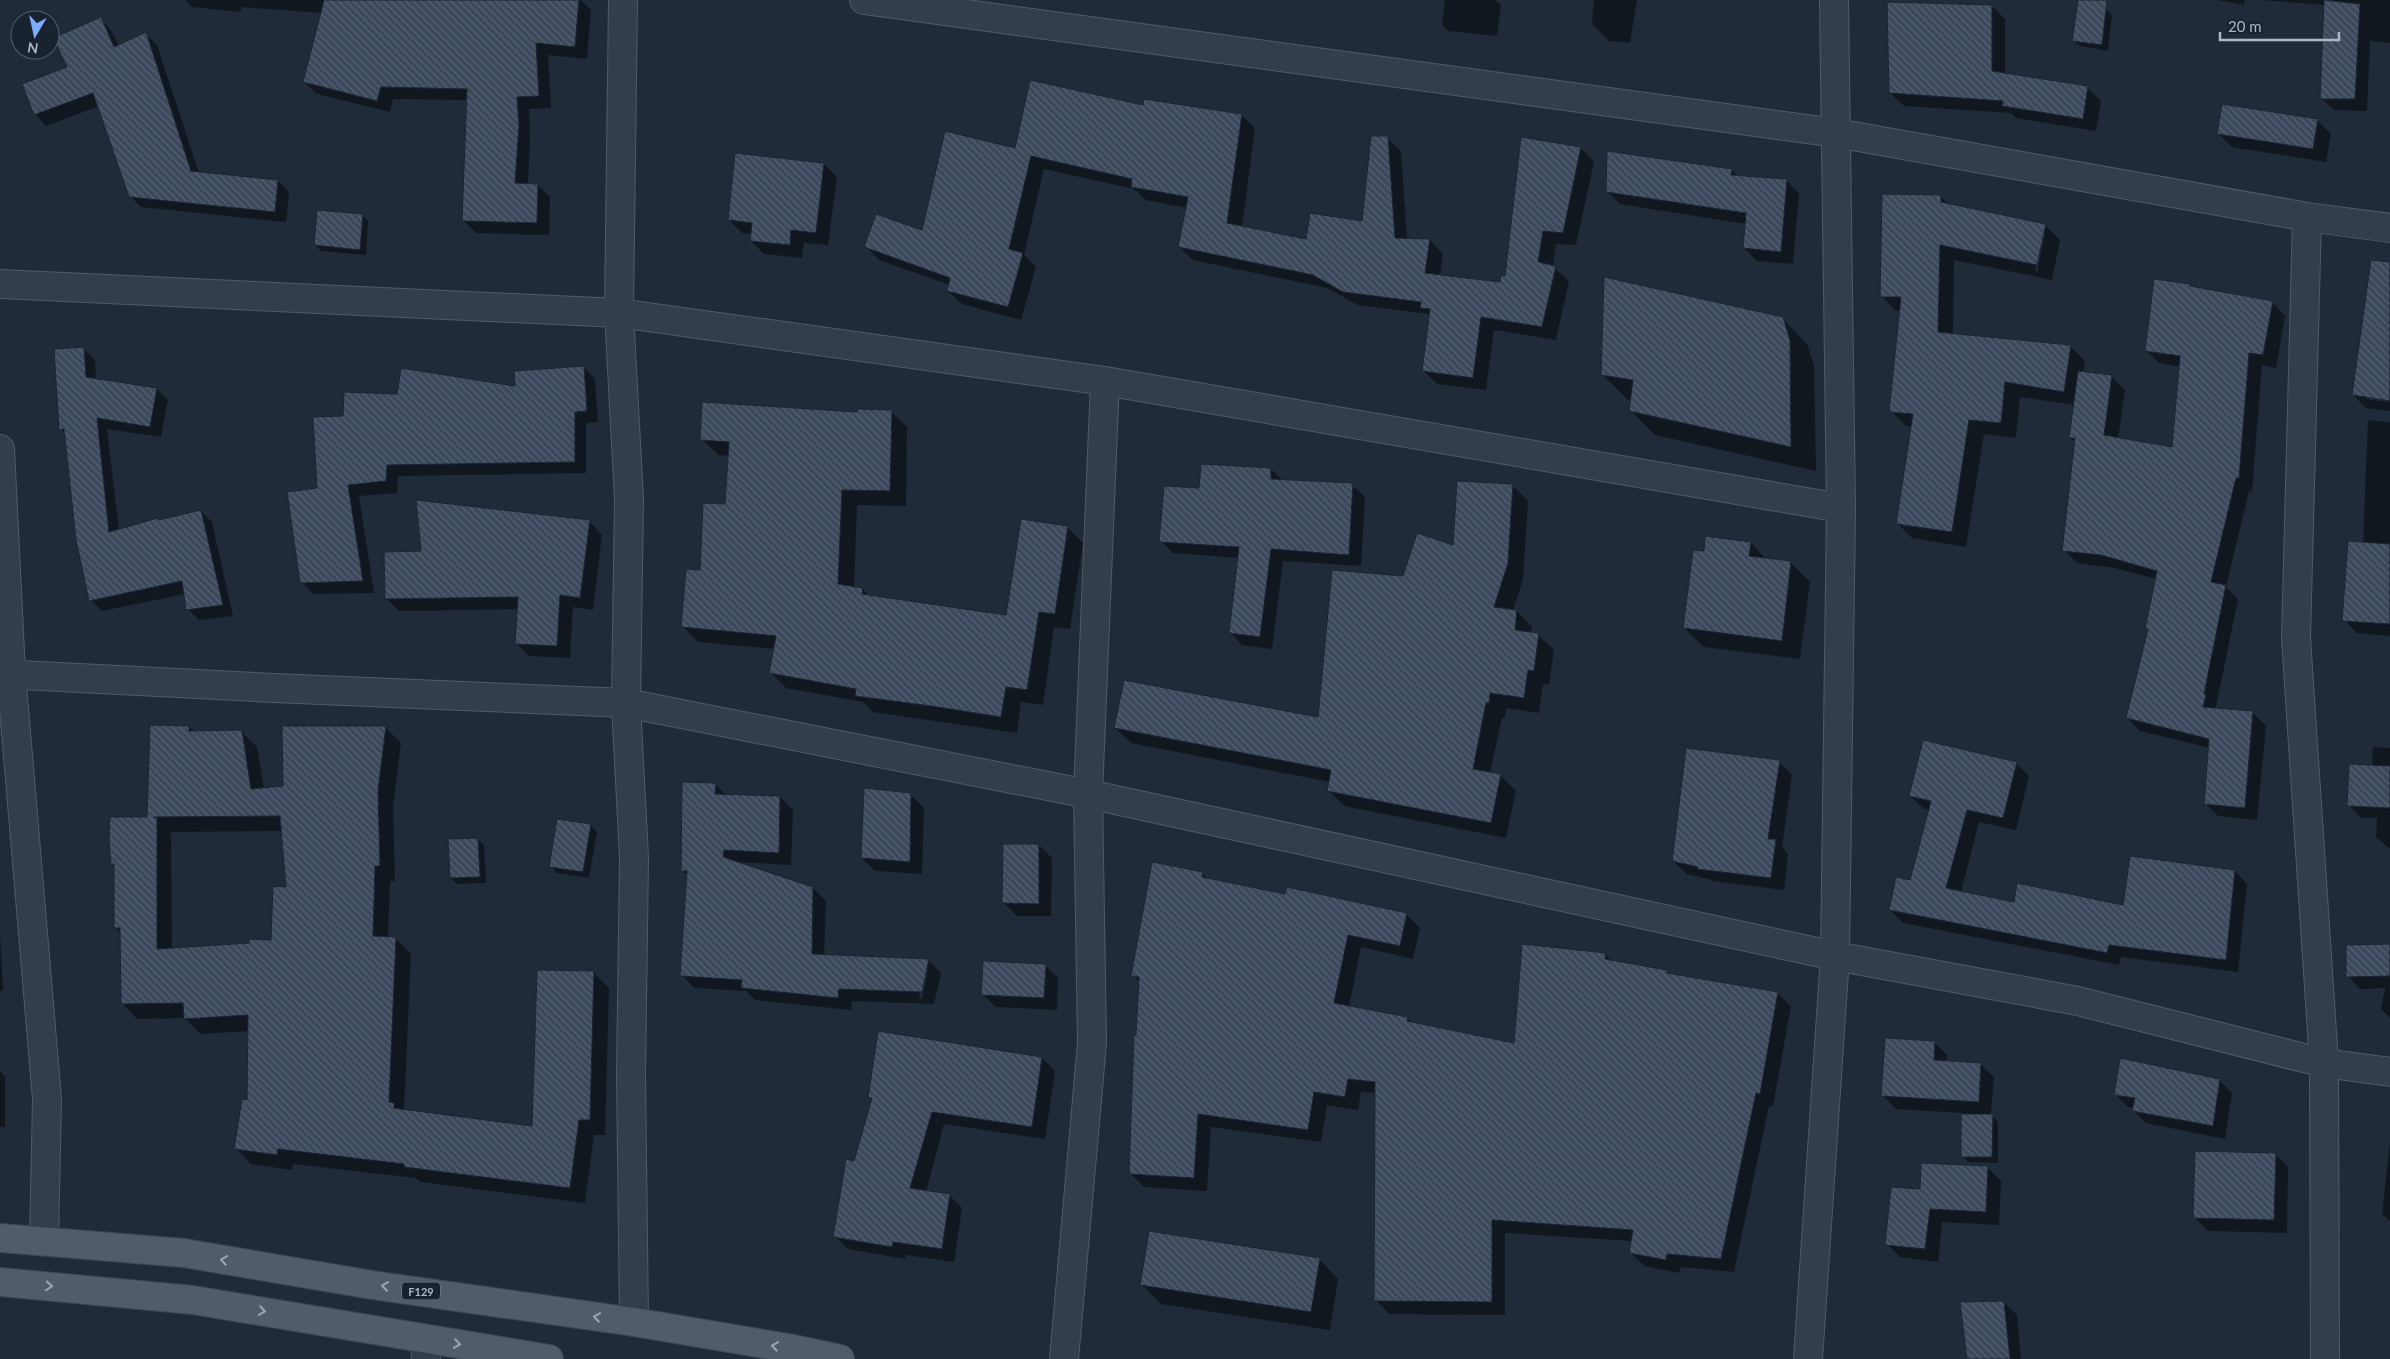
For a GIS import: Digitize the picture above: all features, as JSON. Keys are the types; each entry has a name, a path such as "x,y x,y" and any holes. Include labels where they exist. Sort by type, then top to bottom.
{"main road":[{"name":"F129","path":"0,1238 44,1240 184,1253 372,1284 634,1322 788,1348 840,1359"},
{"path":"0,1282 193,1300 426,1349 548,1359"}],"street":[{"path":"623,0 619,313 629,499 626,703 634,858 632,1074 634,1322"},
{"path":"864,0 1836,133 2307,216 2390,228"},
{"path":"1808,1359 1834,956 1841,508 1834,0"},
{"path":"2307,216 2296,638 2324,1063 2325,1359"},
{"path":"0,284 619,313 1105,381 1841,508"},
{"path":"1064,1359 1092,1043 1088,794 1105,381"},
{"path":"0,449 6,674 47,1099 44,1240"},
{"path":"6,674 626,703 1088,794 1834,956 2078,1001 2324,1063 2390,1072"}],"building":[{"path":"324,0 579,0 575,47 536,43 539,96 517,97 519,125 515,183 538,184 537,223 462,221 467,89 381,87 377,101 303,82"},
{"path":"2078,0 2107,0 2102,45 2072,41"},
{"path":"2324,0 2360,4 2355,99 2320,99"},
{"path":"1887,2 1992,5 1992,71 2088,86 2083,119 2002,106 2003,101 1889,93"},
{"path":"101,17 114,47 146,32 191,171 278,180 275,212 129,197 93,93 34,115 22,84 67,67 60,52 60,35"},
{"path":"1030,80 1143,105 1144,99 1242,114 1227,223 1306,239 1310,213 1362,221 1371,136 1388,136 1395,238 1430,239 1425,273 1500,282 1501,275 1505,276 1521,137 1581,147 1563,233 1543,231 1538,262 1556,266 1542,327 1481,317 1473,378 1422,371 1430,309 1420,308 1421,302 1343,292 1313,275 1178,247 1188,197 1131,187 1132,179 1031,156 1009,249 1023,253 1008,307 947,291 950,278 864,247 876,214 922,230 945,131 1015,148"},
{"path":"2222,104 2318,119 2313,149 2217,134"},
{"path":"1607,151 1732,169 1731,175 1787,179 1781,252 1743,248 1746,213 1606,192"},
{"path":"735,153 824,163 816,233 791,230 790,245 750,241 752,223 728,220"},
{"path":"1882,194 1941,195 1941,202 2046,224 2037,265 1940,245 1938,332 2071,345 2064,392 2005,382 2001,423 1969,420 1952,532 1896,524 1913,414 1889,412 1901,297 1880,297"},
{"path":"317,210 363,214 360,250 314,245"},
{"path":"2371,260 2390,262 2390,401 2352,395"},
{"path":"1604,277 1783,317 1790,340 1791,447 1629,411 1633,380 1601,375"},
{"path":"2154,279 2190,284 2190,286 2273,301 2263,355 2249,353 2239,478 2236,478 2211,582 2226,585 2203,707 2253,711 2245,808 2204,804 2209,739 2126,718 2148,629 2145,629 2157,571 2101,555 2062,551 2075,438 2069,438 2078,371 2112,375 2104,435 2172,447 2180,356 2145,351"},
{"path":"84,347 86,377 157,388 150,427 97,418 109,532 158,518 159,520 201,510 223,605 186,610 182,581 89,601 76,540 64,429 59,430 54,349"},
{"path":"584,366 587,411 575,412 575,462 387,465 386,481 348,485 363,581 300,583 287,492 317,488 313,417 343,416 344,392 397,394 401,368 515,386 514,371"},
{"path":"702,402 857,412 857,409 892,410 890,491 842,490 838,584 863,588 862,594 1006,615 1021,519 1068,526 1055,614 1039,612 1027,690 1006,687 1001,717 855,696 856,689 769,673 776,636 681,627 686,569 700,570 703,503 725,504 729,442 700,440"},
{"path":"1201,464 1271,468 1271,479 1353,483 1349,555 1271,549 1260,637 1229,633 1239,547 1159,542 1164,486 1199,488"},
{"path":"1457,481 1513,484 1508,563 1494,607 1517,610 1515,630 1539,633 1534,671 1528,670 1524,698 1490,693 1489,703 1486,703 1473,769 1501,774 1491,823 1327,791 1331,770 1114,728 1124,680 1318,717 1332,570 1403,576 1417,533 1453,545"},
{"path":"416,500 590,520 580,598 560,595 557,646 515,644 518,597 385,599 384,552 421,551"},
{"path":"1705,536 1751,542 1749,556 1791,561 1782,641 1683,628 1693,550 1704,551"},
{"path":"2348,541 2390,544 2390,624 2342,621"},
{"path":"150,725 189,726 189,731 242,730 251,789 283,786 282,726 386,726 378,791 380,866 375,866 373,936 396,937 389,1102 394,1103 394,1108 532,1126 537,970 594,971 590,1120 579,1120 570,1188 404,1167 404,1164 278,1149 277,1155 234,1149 242,1099 247,1100 248,1015 184,1019 183,1003 121,1004 120,928 114,928 114,864 111,864 110,817 147,817","holes":["280,816 286,887 273,886 271,940 249,939 249,943 157,949 157,818 154,817"]},
{"path":"1923,740 2017,762 2003,818 1967,810 1946,888 2014,902 2017,883 2123,905 2130,856 2235,870 2226,960 2109,945 2107,953 1889,910 1896,877 1910,880 1931,801 1909,796"},
{"path":"1686,748 1780,760 1768,839 1776,839 1771,878 1697,869 1698,867 1672,861"},
{"path":"2349,764 2390,766 2390,808 2347,806"},
{"path":"682,782 716,783 715,794 780,796 779,853 724,850 723,857 813,887 812,954 929,959 922,992 839,989 838,998 741,988 742,980 680,976 687,871 681,871"},
{"path":"864,788 911,793 910,862 861,858"},
{"path":"557,819 591,824 583,872 549,867"},
{"path":"478,838 480,877 450,878 448,839"},
{"path":"1003,844 1039,844 1039,904 1002,903"},
{"path":"1152,862 1203,872 1202,877 1285,894 1287,887 1407,913 1400,946 1348,935 1334,1003 1408,1017 1407,1021 1514,1043 1522,944 1606,953 1605,959 1667,970 1667,973 1778,992 1760,1094 1756,1093 1721,1259 1667,1254 1666,1260 1629,1253 1633,1230 1492,1220 1492,1302 1374,1301 1375,1082 1348,1079 1345,1097 1314,1092 1308,1130 1198,1114 1194,1178 1129,1174 1134,1035 1136,1035 1139,977 1131,976"},
{"path":"2390,944 2390,976 2346,977 2346,945"},
{"path":"983,961 1046,964 1044,998 981,995"},
{"path":"878,1031 1042,1057 1032,1127 932,1112 910,1188 950,1194 942,1249 893,1242 892,1247 833,1237 846,1159 854,1161 872,1098 868,1098"},
{"path":"1885,1038 1935,1041 1934,1060 1981,1063 1979,1102 1881,1096"},
{"path":"2120,1058 2220,1079 2213,1126 2132,1111 2135,1098 2114,1095"},
{"path":"1961,1114 1993,1114 1992,1157 1961,1157"},
{"path":"2195,1151 2276,1153 2274,1220 2193,1218"},
{"path":"1921,1163 1988,1166 1986,1212 1930,1209 1925,1249 1885,1245 1891,1187 1920,1189"},
{"path":"1149,1231 1320,1258 1311,1312 1140,1285"},
{"path":"2004,1301 2010,1359 1967,1359 1960,1302"}]}
